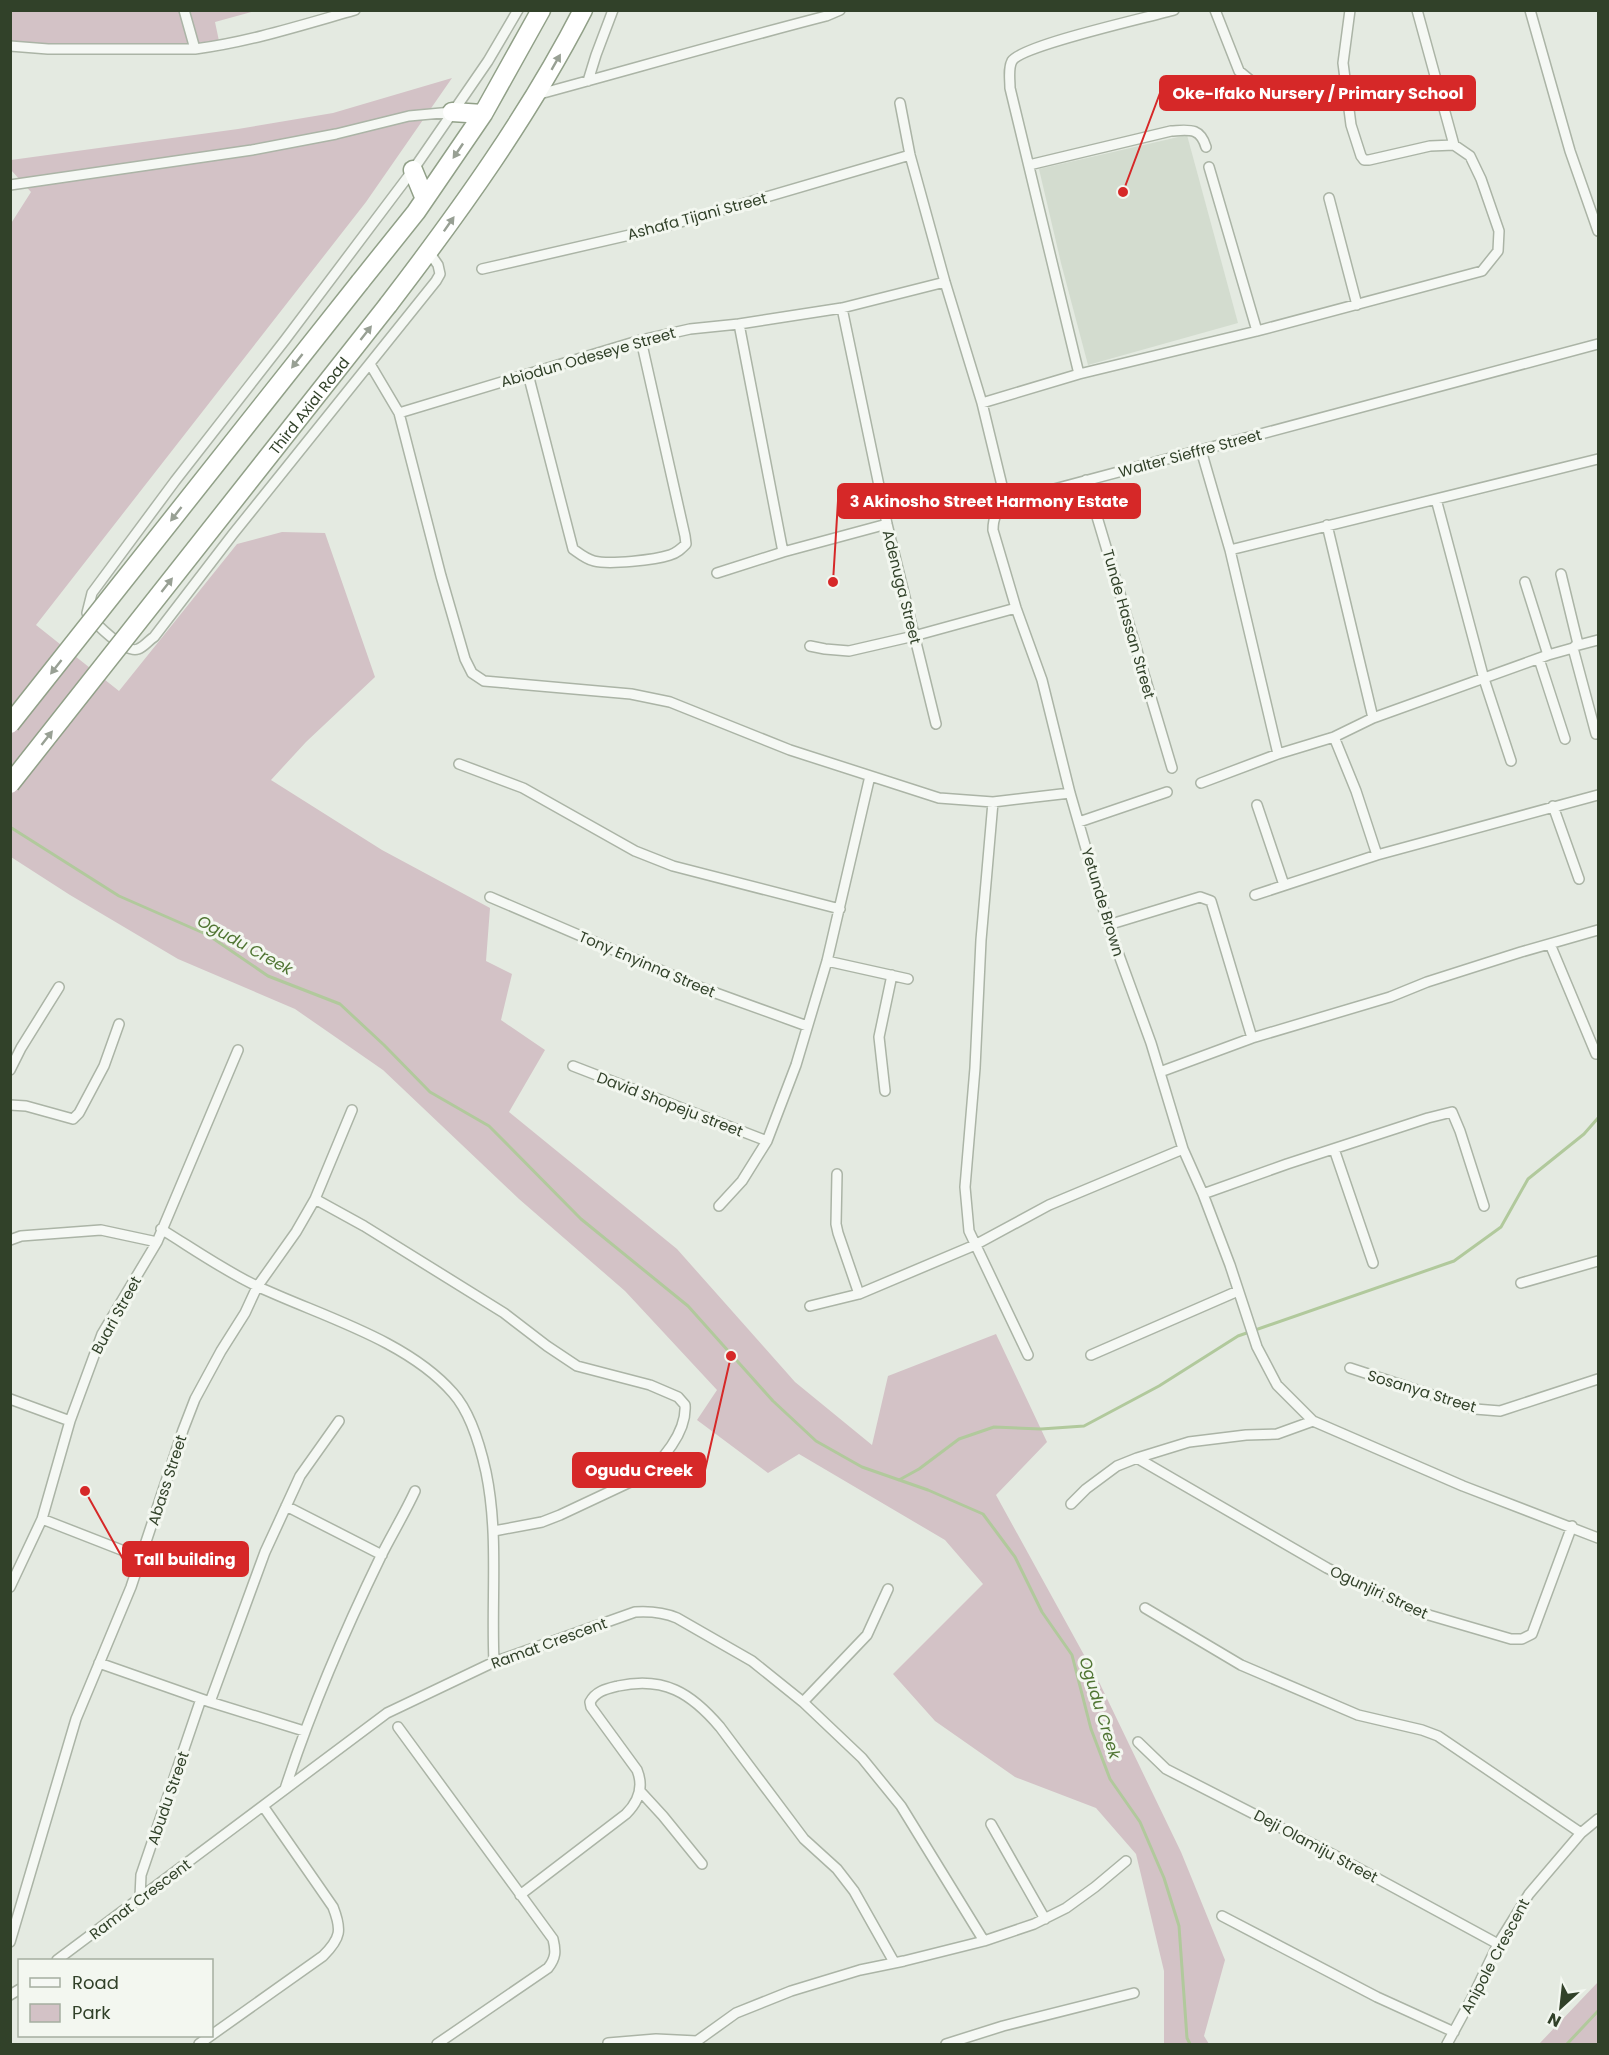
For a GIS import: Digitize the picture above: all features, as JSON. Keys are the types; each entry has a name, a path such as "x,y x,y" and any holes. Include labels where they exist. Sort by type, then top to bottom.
{"highway":[{"path":"10,724 425,199 483,114 541,10"},
{"name":"Third Axial Road","path":"10,784 429,252 536,95 557,61 583,10"},
{"path":"452,112 483,114"},
{"path":"413,170 425,199"}],"street":[{"path":"184,10 195,49"},
{"path":"10,46 48,49 195,49 260,36 355,10"},
{"path":"429,252 438,265 440,274 154,637 138,649 132,649 111,637 97,625 87,613 92,593 413,170 488,61 518,10"},
{"path":"588,81 613,10"},
{"path":"536,95 737,38 826,16 840,10"},
{"path":"1079,374 1010,88 1012,61 1018,54 1065,39 1174,10"},
{"path":"1215,10 1239,71 1256,85"},
{"path":"982,403 1079,374 1257,331 1482,271 1498,251 1500,231 1470,156 1454,145 1430,146 1364,160 1351,125 1343,63 1350,10"},
{"path":"1417,10 1454,145"},
{"path":"1530,10 1570,151 1599,231"},
{"path":"900,103 910,155 982,403 1006,502"},
{"path":"10,185 252,150 336,134 409,116 452,112"},
{"path":"1029,165 1171,131 1192,130 1203,137 1206,147"},
{"name":"Ashafa Tijani Street","path":"482,269 660,228 910,155"},
{"path":"1209,167 1257,331"},
{"path":"1329,198 1357,305"},
{"name":"Abiodun Odeseye Street","path":"399,412 641,340 690,329 740,324 842,308 945,282"},
{"name":"Adenuga Street","path":"842,308 886,524 936,724"},
{"path":"740,324 783,552"},
{"path":"528,374 573,549 595,562 620,562 670,555 680,551 686,544 685,536 641,340"},
{"name":"Walter Sieffre Street","path":"1006,502 1599,344"},
{"path":"370,364 399,412 465,659 472,673 484,681 631,694 670,702 790,750 939,798 993,802 1070,793"},
{"path":"1201,450 1230,550 1278,754"},
{"path":"1230,550 1599,459"},
{"name":"Tunde Hassan Street","path":"1086,480 1172,768"},
{"path":"1436,499 1484,679 1511,761"},
{"name":"Yetunde Brown","path":"1006,502 997,511 993,520 993,530 1016,608 1042,680 1070,793 1108,925 1160,1071 1183,1149 1203,1194 1257,1347 1277,1385 1313,1420"},
{"path":"717,573 886,524"},
{"path":"1327,525 1373,718"},
{"path":"1561,574 1596,734"},
{"path":"1525,582 1565,739"},
{"path":"810,646 849,651 1016,608"},
{"path":"1200,783 1278,754 1334,737 1373,718 1543,657 1599,640"},
{"path":"1334,737 1356,791 1377,855"},
{"path":"459,764 523,788 635,851 673,866 840,909"},
{"path":"718,1206 742,1181 767,1141 796,1065 827,961 870,776"},
{"path":"1079,822 1167,792"},
{"path":"1255,895 1377,855 1599,795"},
{"path":"993,802 981,940 966,1187 969,1231 1028,1355"},
{"path":"1257,805 1284,885"},
{"path":"1553,806 1579,879"},
{"name":"Tony Enyinna Street","path":"490,897 702,988 807,1026"},
{"path":"1108,925 1200,897 1211,902 1252,1038"},
{"path":"1160,1071 1252,1038 1390,996 1521,951 1599,930"},
{"path":"1550,944 1596,1054"},
{"path":"827,961 908,979"},
{"path":"885,1091 879,1037 892,975"},
{"path":"10,1070 59,987"},
{"path":"10,1105 26,1106 73,1119 79,1113 104,1066 119,1024"},
{"name":"Buari Street","path":"10,1587 42,1519 70,1421 102,1334 157,1242 238,1050"},
{"name":"David Shopeju street","path":"573,1066 767,1141"},
{"name":"Abass Street","path":"10,1942 67,1745 81,1704 142,1558 195,1399 220,1351 245,1313 257,1287 296,1233 315,1199 352,1110"},
{"path":"1203,1194 1287,1164 1452,1112 1484,1206"},
{"path":"810,1306 859,1294 975,1245 1049,1205 1183,1149"},
{"path":"1334,1149 1373,1263"},
{"path":"837,1174 836,1224 859,1294"},
{"path":"315,1199 364,1226 504,1313 577,1366 650,1385 678,1397 685,1405 684,1424 653,1468 641,1477 542,1522 494,1531"},
{"path":"161,1229 257,1287 364,1332 437,1377 454,1394 467,1413 483,1460 491,1501 494,1531 494,1662"},
{"path":"10,1240 21,1236 101,1230 157,1242"},
{"path":"1521,1283 1599,1261"},
{"path":"1091,1355 1239,1295"},
{"name":"Sosanya Street","path":"1350,1368 1474,1409 1500,1411 1599,1379"},
{"path":"10,1399 70,1421"},
{"path":"1071,1504 1086,1489 1117,1466 1137,1458 1189,1442 1246,1435 1277,1434 1313,1420 1463,1486 1599,1538"},
{"name":"Abudu Street","path":"140,1897 141,1875 205,1700 265,1552 300,1476 339,1421"},
{"name":"Ogunjiri Street","path":"1137,1458 1328,1568 1415,1611 1511,1639 1522,1639 1532,1634 1572,1526"},
{"path":"285,1790 304,1731 348,1628 415,1491"},
{"path":"286,1506 382,1555"},
{"path":"42,1519 142,1558"},
{"path":"803,1702 867,1635 888,1589"},
{"path":"1145,1608 1252,1670 1358,1715 1438,1736 1581,1833"},
{"name":"Ramat Crescent","path":"58,1959 387,1713 494,1662 635,1612 651,1611 677,1618 752,1661 803,1702 862,1758 901,1806 984,1941"},
{"path":"99,1663 304,1731"},
{"path":"520,1895 626,1814 634,1806 640,1791 640,1779 636,1770 591,1707 590,1702 600,1692 620,1686 643,1683 661,1684 675,1688 705,1709 804,1839 837,1869 854,1891 894,1962"},
{"path":"398,1727 553,1939 555,1956 552,1963 437,2044"},
{"name":"Deji Olamiju Street","path":"1138,1742 1166,1769 1334,1854 1498,1944"},
{"path":"640,1791 702,1864"},
{"path":"213,2035 323,1956 339,1937 338,1919 333,1907 263,1806"},
{"name":"Anipole Crescent","path":"1448,2044 1498,1944 1528,1894 1581,1833 1599,1819"},
{"path":"991,1824 1045,1920"},
{"path":"608,2043 656,2039 700,2043 736,2013 791,1991 832,1978 984,1941 1045,1920 1085,1894 1126,1861"},
{"path":"1222,1916 1377,1997 1454,2032"},
{"path":"946,2044 1003,2026 1134,1993"}],"shaded area":[{"path":"1187,135 1238,323 1088,365 1039,169"}],"green space":[{"path":"11,11 255,11 215,22 219,41 119,48 11,46"},
{"path":"452,78 366,202 36,625 119,691 237,544 282,532 325,533 375,677 306,742 271,780 382,850 490,908 486,961 512,974 501,1020 545,1050 509,1112 677,1249 795,1382 872,1445 888,1376 996,1334 1047,1442 996,1495 1100,1684 1181,1852 1225,1960 1204,2036 1209,2044 1164,2044 1164,1971 1136,1854 1096,1808 1015,1777 935,1721 893,1674 983,1584 945,1540 799,1454 768,1473 697,1420 717,1390 625,1291 519,1199 383,1070 295,1009 178,959 11,857 10,225 31,192 11,170 11,160 238,129 333,113"},
{"path":"1598,1982 1598,2044 1539,2044"}],"waterway":[{"name":"Ogudu Creek","path":"10,827 119,896 208,935 268,976 340,1004 430,1092 489,1126 581,1219 688,1306 773,1401 816,1441 862,1467 928,1490 983,1514 1015,1557 1042,1612 1072,1655 1091,1729 1110,1779 1140,1822 1164,1878 1179,1926 1187,2038 1190,2044"},
{"path":"899,1480 919,1469 959,1439 994,1427 1041,1429 1084,1426 1159,1386 1238,1336 1454,1261 1501,1227 1528,1179 1584,1134 1598,1118"},
{"path":"1567,2044 1598,2011"}],"place":[{"name":"Oke-Ifako Nursery / Primary School","path":"1123,192"},
{"name":"3 Akinosho Street Harmony Estate","path":"833,582"},
{"name":"Ogudu Creek","path":"731,1356"},
{"name":"Tall building","path":"85,1491"}]}
